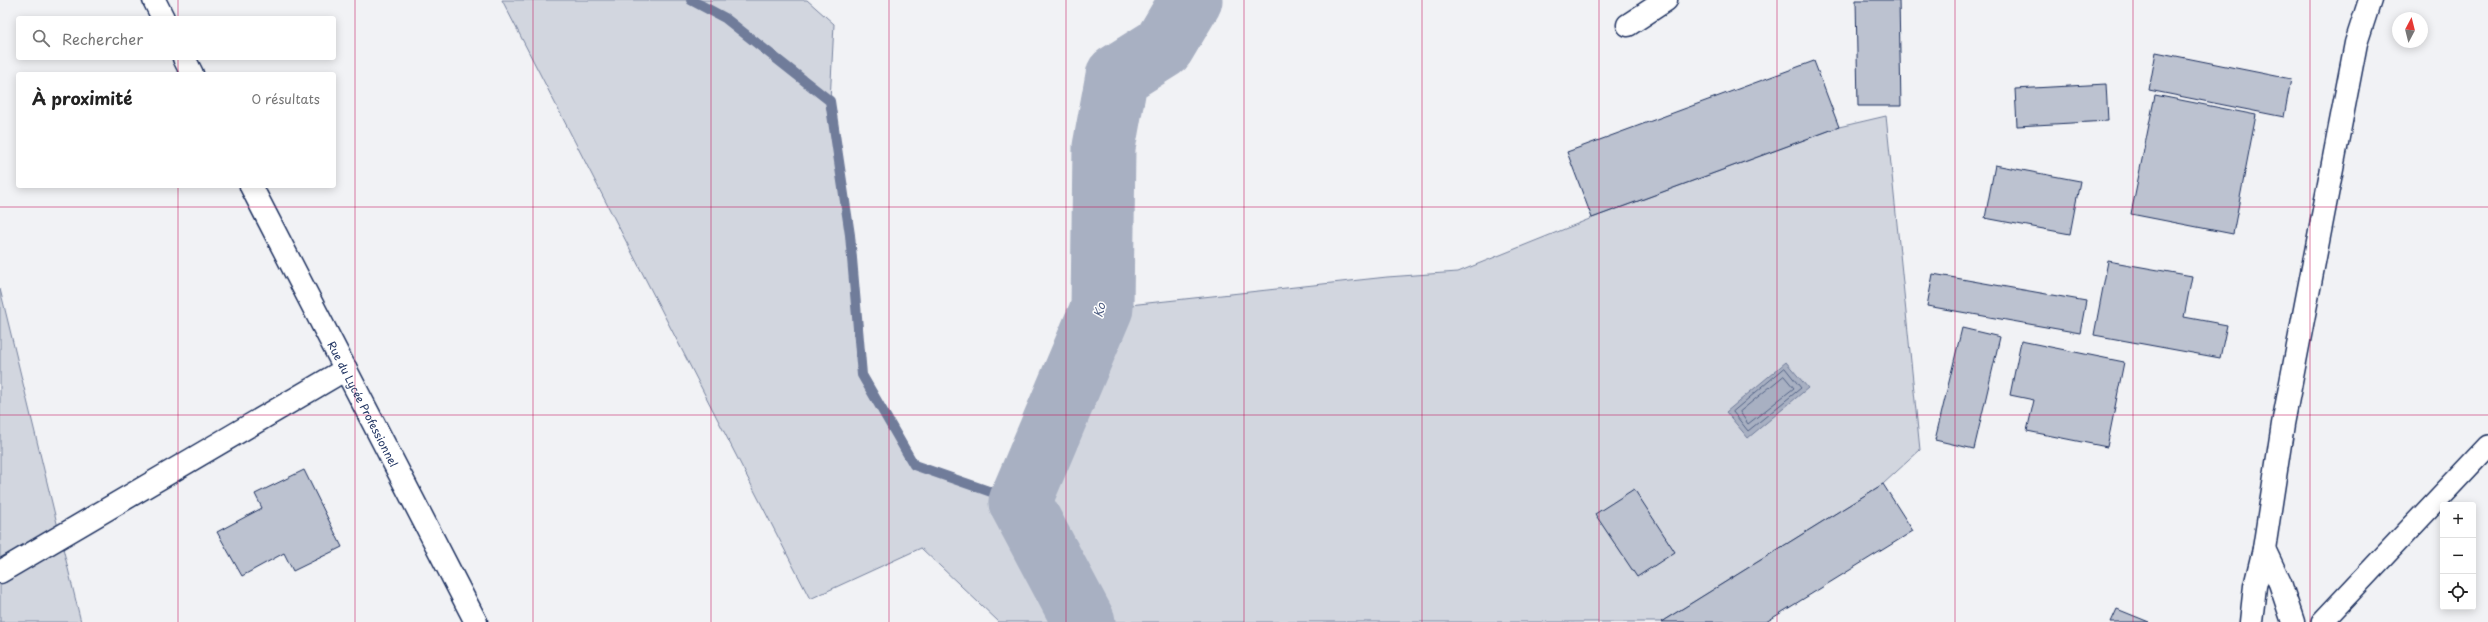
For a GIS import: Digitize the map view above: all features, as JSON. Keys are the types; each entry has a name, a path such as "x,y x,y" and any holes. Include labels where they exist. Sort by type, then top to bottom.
{"street":[{"path":"154,0 162,16"},
{"path":"1628,25 1666,0"},
{"path":"2251,622 2255,586 2264,549 2282,424 2356,43 2370,0"},
{"path":"185,60 191,72"},
{"name":"Rue du Lycée Professionnel","path":"252,188 476,622"},
{"path":"0,572 346,369"},
{"path":"2264,549 2280,583 2293,622"}],"lane":[{"path":"2322,622 2488,446"}],"shaded area":[{"path":"502,0 807,0 834,24 830,101 850,235 862,375 914,465 1020,501 1102,308 1387,277 1458,272 1592,218 1839,127 1886,116 1920,450 1883,484 1661,622 999,622 921,548 810,599"},
{"path":"0,289 81,622 0,622"}],"water":[{"path":"1786,362 1808,388 1748,438 1726,412"}],"building":[{"path":"1856,0 1899,0 1901,106 1858,106"},
{"path":"2156,52 2291,79 2284,117 2149,90"},
{"path":"1814,61 1839,127 1592,218 1567,152"},
{"path":"2106,84 2108,121 2017,126 2015,89"},
{"path":"2155,95 2256,115 2233,234 2131,214"},
{"path":"1995,165 2080,181 2070,234 1985,218"},
{"path":"2108,261 2192,276 2184,317 2227,325 2220,358 2094,335"},
{"path":"1933,274 2086,301 2080,333 1927,306"},
{"path":"1962,328 2000,337 1974,449 1935,440"},
{"path":"2021,341 2124,362 2107,447 2027,431 2034,400 2010,395"},
{"path":"304,470 342,547 293,571 284,553 242,576 217,532 262,508 255,494"},
{"path":"1883,484 1913,531 1766,622 1661,622"},
{"path":"1634,489 1675,552 1637,577 1595,514"},
{"path":"2117,609 2149,622 2111,622"}],"waterway":[{"path":"691,0 725,18 830,101 850,235 862,375 914,465 1020,502"},
{"name":"Ko","path":"1084,622 1020,502 1102,308 1104,147 1117,76 1163,47 1191,0"}]}
